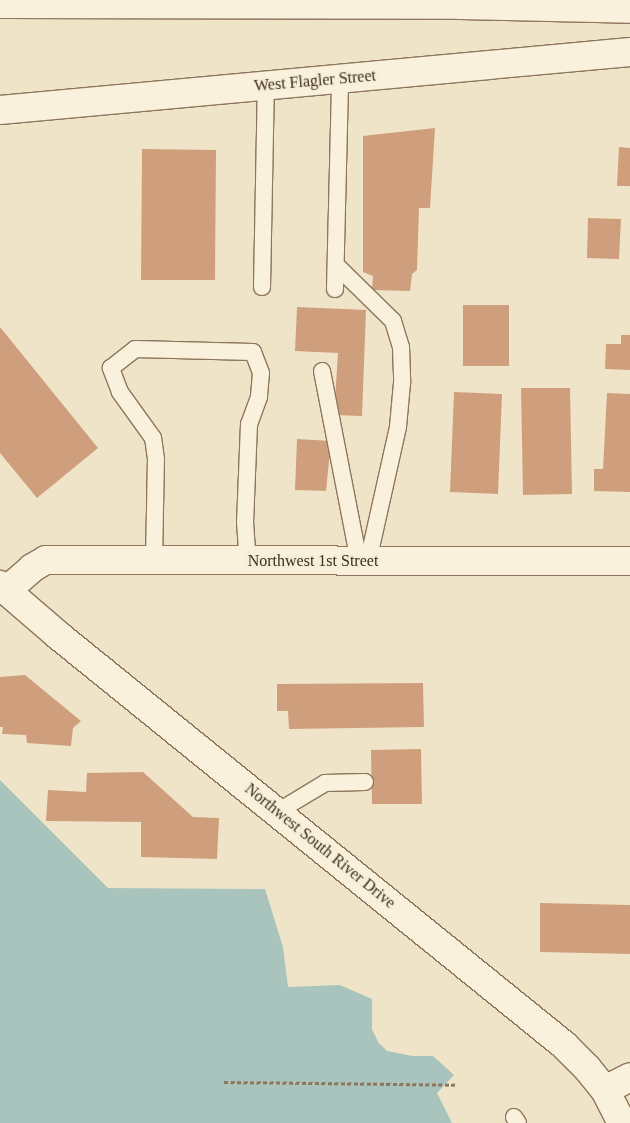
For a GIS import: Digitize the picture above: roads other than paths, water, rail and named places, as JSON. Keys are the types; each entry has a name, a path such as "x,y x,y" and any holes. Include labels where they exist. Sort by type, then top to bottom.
{"street":[{"path":"0,4 460,3 558,4 630,9"},
{"name":"West Flagler Street","path":"0,110 630,52"},
{"name":"Northwest 1st Street","path":"3,588 46,560 630,561"},
{"name":"Northwest South River Drive","path":"3,588 564,1046 588,1068 605,1090 622,1123"},
{"path":"605,1090 630,1077"}],"lane":[{"path":"335,289 340,79"},
{"path":"262,287 266,86"},
{"path":"336,264 393,321 401,347 402,383 398,426 364,561"},
{"path":"154,561 156,459 153,438 120,392 111,368 135,349 253,352 261,374 259,397 249,424 245,522 248,561"},
{"path":"322,371 364,561"},
{"path":"277,812 325,783 365,782"}],"water":[{"path":"0,780 108,888 265,889 283,947 288,987 340,985 372,999 372,1029 378,1042 387,1051 413,1056 433,1056 454,1075 437,1093 452,1123 0,1123"}]}
